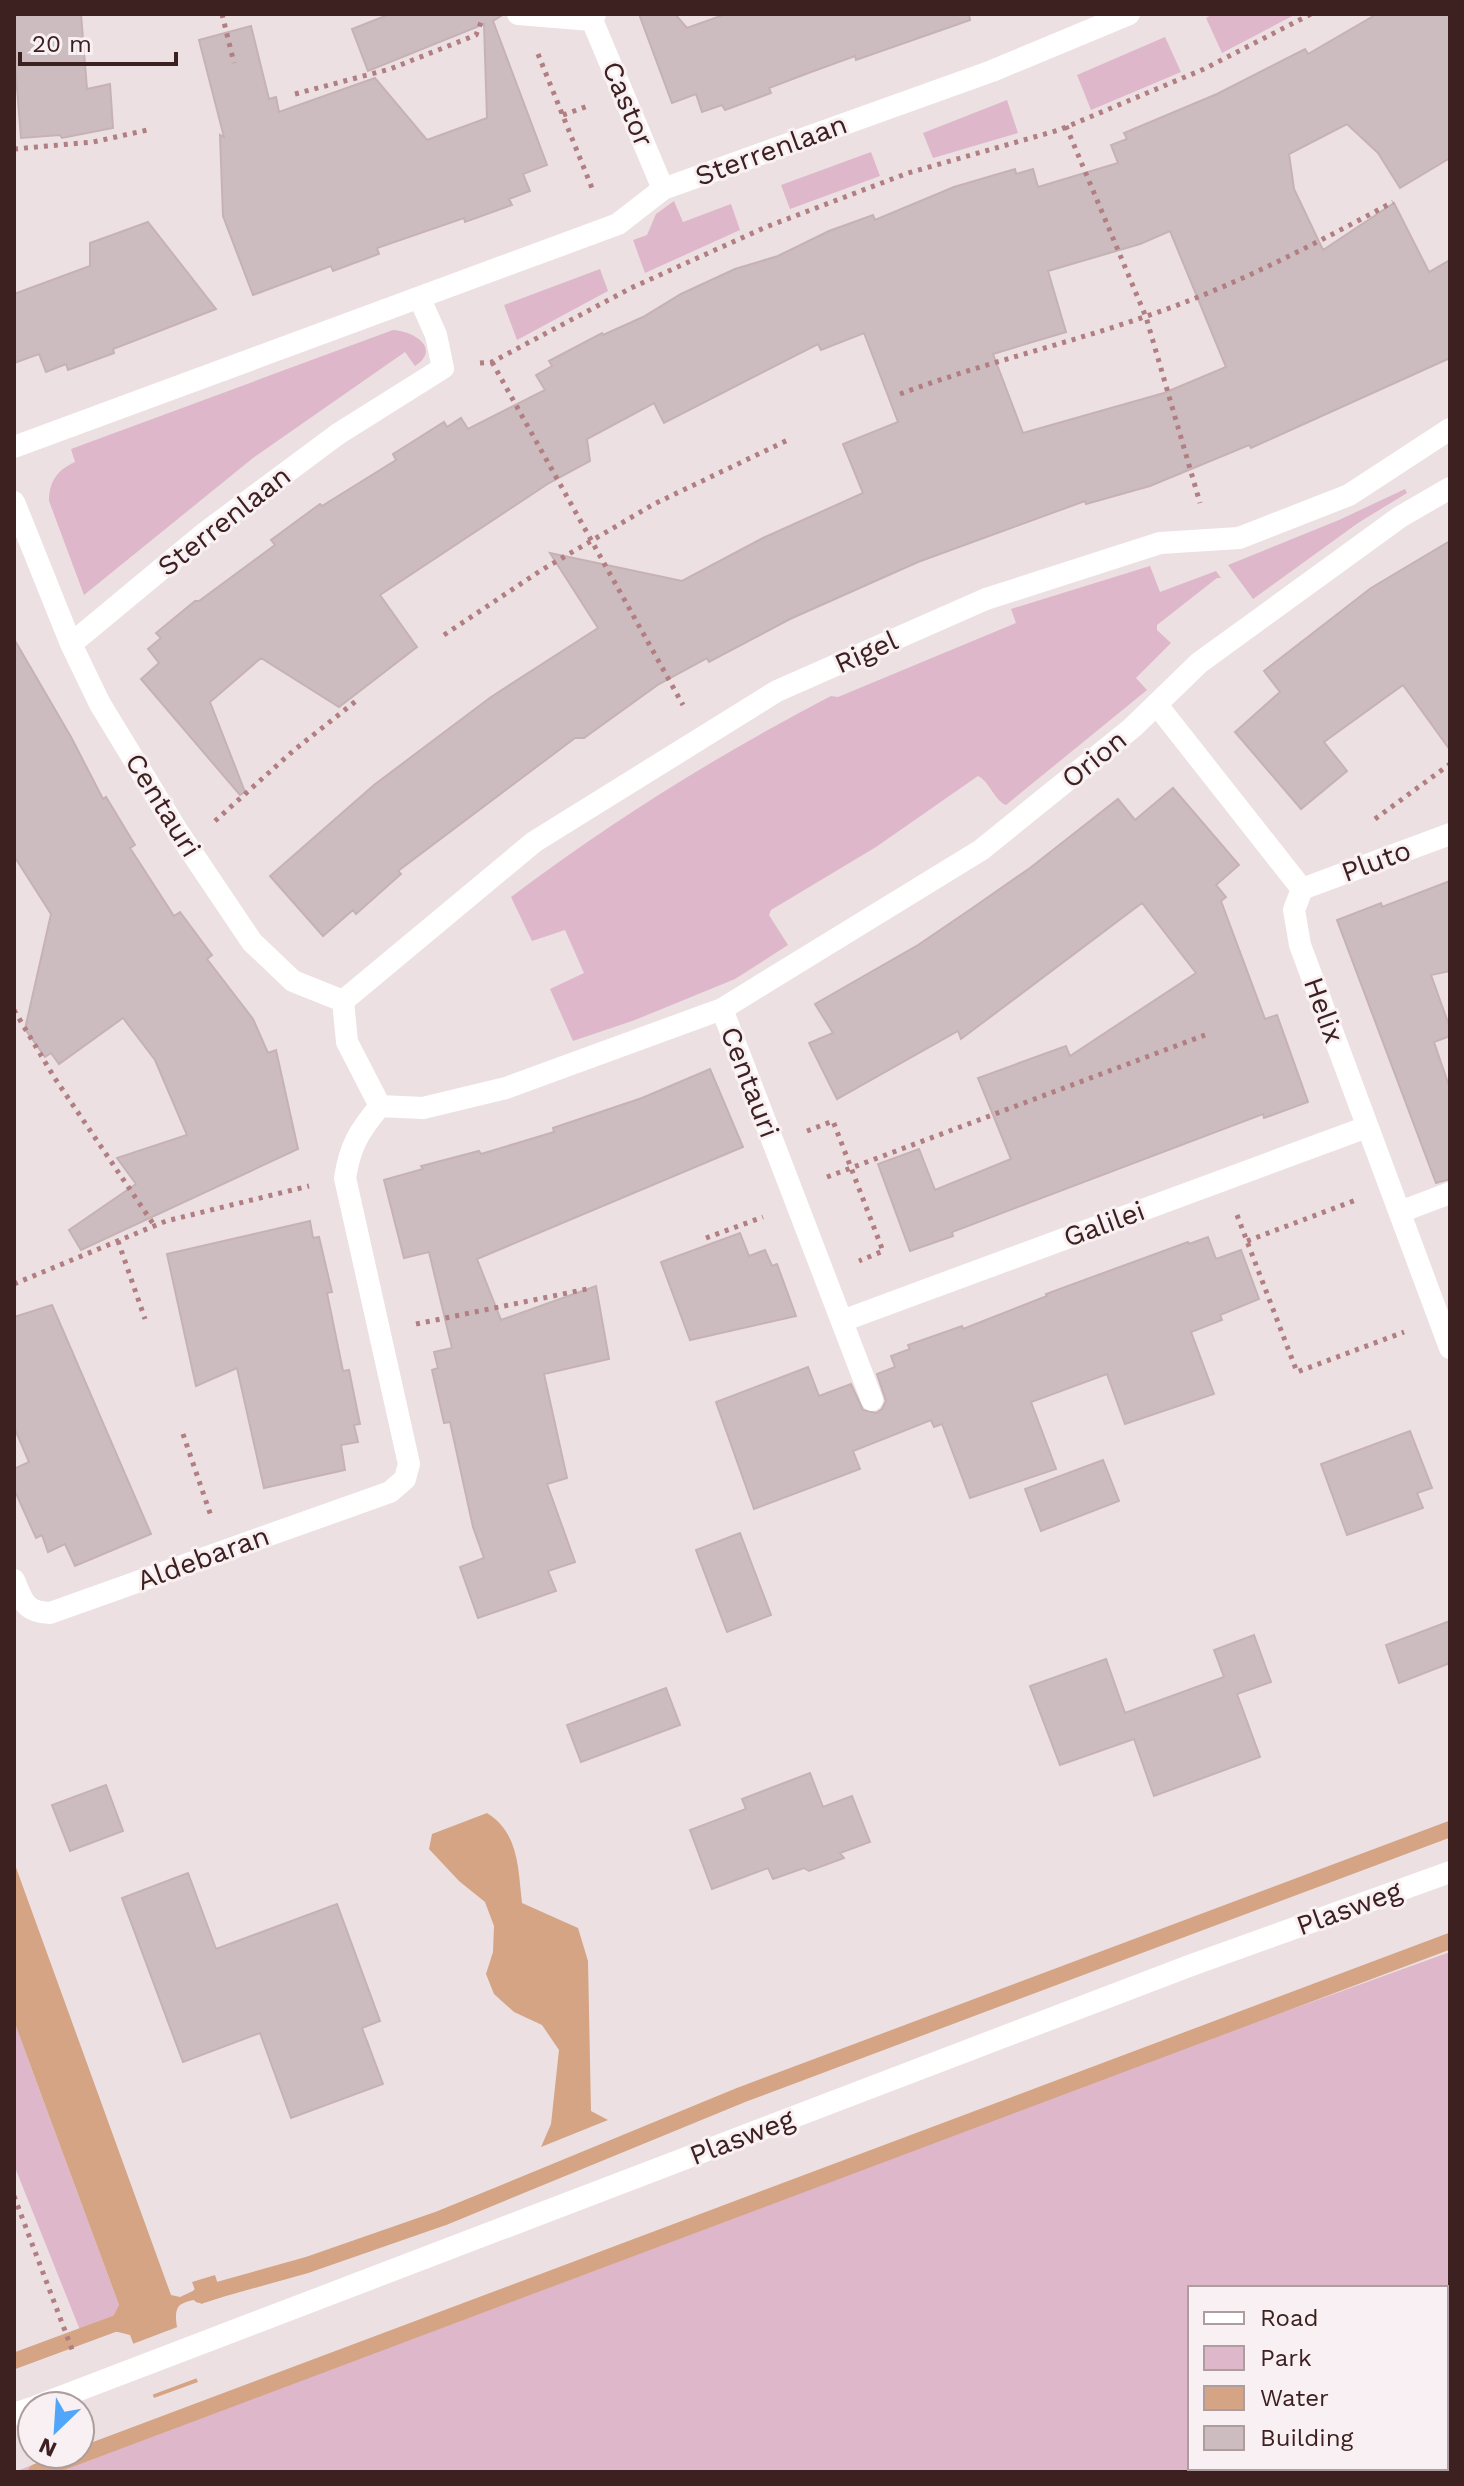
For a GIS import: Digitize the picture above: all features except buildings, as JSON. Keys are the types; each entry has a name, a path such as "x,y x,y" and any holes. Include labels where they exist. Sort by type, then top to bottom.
{"street":[{"name":"Castor","path":"520,14 594,17 663,189"},
{"name":"Sterrenlaan","path":"14,447 618,224 663,189 992,71 1129,14"},
{"path":"420,299 436,335 443,368"},
{"name":"Sterrenlaan","path":"71,644 206,532 338,434 443,368"},
{"name":"Rigel","path":"343,1001 534,842 777,691 986,599 1160,543 1239,538 1349,495 1450,429"},
{"name":"Orion","path":"722,1009 981,850 1132,728 1199,663 1400,517 1450,488"},
{"name":"Centauri","path":"14,502 71,644 100,704 188,846 252,942 293,981 343,1001"},
{"path":"1157,705 1302,889"},
{"name":"Pluto","path":"1302,889 1450,834"},
{"name":"Helix","path":"1302,889 1294,910 1300,945 1450,1348"},
{"path":"343,1001 347,1042 380,1106 361,1128 349,1152 345,1178 380,1332"},
{"name":"Centauri","path":"380,1106 423,1108 506,1088 722,1009 872,1400"},
{"name":"Galilei","path":"842,1321 1367,1127"},
{"path":"1400,1212 1450,1193"},
{"name":"Aldebaran","path":"14,1580 25,1606 36,1613 50,1613 390,1492 405,1479 409,1464 380,1332"},
{"name":"Plasweg","path":"79,2390 1174,1971 1450,1872"}],"path":[{"path":"222,14 234,63"},
{"path":"295,94 390,69 476,35 484,14"},
{"path":"520,14 608,227"},
{"path":"443,368 492,362 631,288 766,227 908,173 1066,126 1132,101 1204,69 1311,14"},
{"path":"1066,126 1146,317 1211,540"},
{"path":"14,149 93,142 152,129"},
{"path":"900,394 959,372 1146,317 1282,259 1393,202"},
{"path":"492,362 701,738"},
{"path":"444,635 591,540 665,498 790,439"},
{"path":"188,846 242,795 356,701"},
{"path":"14,1010 54,1077 154,1225"},
{"path":"706,1238 851,1168 1205,1035"},
{"path":"774,1142 833,1121 883,1251 824,1274"},
{"path":"14,1284 154,1225 345,1178"},
{"path":"1223,1180 1297,1372 1439,1320"},
{"path":"1247,1241 1390,1187"},
{"path":"118,1241 145,1319"},
{"path":"380,1332 587,1289"},
{"path":"183,1434 223,1551"},
{"path":"14,2196 75,2356"}],"green space":[{"path":"1213,14 1296,14 1222,53 1206,18"},
{"path":"1165,37 1181,72 1091,110 1077,75"},
{"path":"1007,100 1018,133 933,158 923,133"},
{"path":"871,152 880,176 790,209 781,185"},
{"path":"674,201 683,222 731,204 740,230 645,273 633,240 647,235 656,214"},
{"path":"600,269 608,291 517,340 504,305"},
{"path":"393,330 409,334 422,342 426,353 423,359 415,366 405,352 253,458 84,595 49,501 55,477 75,462 71,449"},
{"path":"1405,489 1407,493 1358,523 1253,599 1228,565 1339,520"},
{"path":"1150,566 1160,592 1216,571 1221,578 1157,625 1157,630 1171,643 1136,678 1147,690 1006,805 978,776 876,847 771,910 769,915 788,945 735,979 635,1020 573,1041 550,989 584,973 565,930 532,941 511,897 667,790 831,696 838,697 1016,623 1011,609"},
{"path":"1450,1952 1450,2472 14,2472 96,2470 96,2441"},
{"path":"14,2021 119,2305 115,2316 80,2330 14,2165"}],"water":[{"path":"487,1813 498,1821 511,1841 518,1864 522,1903 578,1928 588,1961 591,2111 608,2120 541,2147 551,2124 559,2050 542,2025 514,2012 494,1994 486,1974 493,1952 494,1926 485,1902 459,1881 429,1849 432,1834"},
{"path":"14,1862 171,2295 180,2297 195,2290 192,2282 215,2275 222,2297 201,2304 198,2299 180,2305 176,2320 178,2331 198,2382 154,2398 130,2335 114,2331 111,2321 119,2305 14,2021"}],"pier":[{"path":"180,2326 200,2377 149,2396 130,2345"}],"waterway":[{"path":"200,2295 307,2265 442,2218 741,2095 1450,1829"},
{"path":"36,2472 1450,1941"},
{"path":"14,2361 133,2317"}]}
